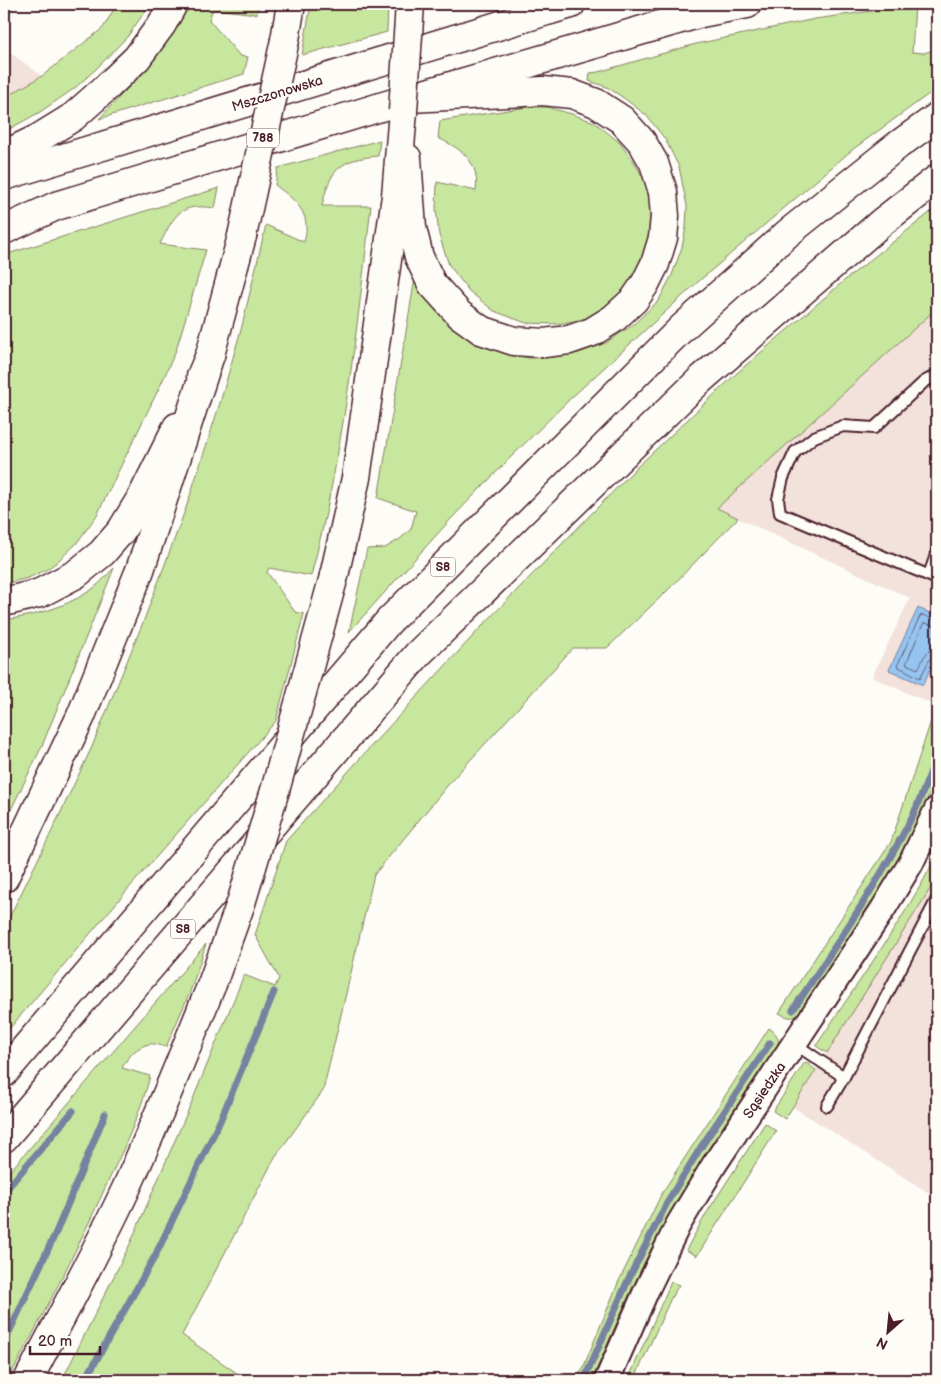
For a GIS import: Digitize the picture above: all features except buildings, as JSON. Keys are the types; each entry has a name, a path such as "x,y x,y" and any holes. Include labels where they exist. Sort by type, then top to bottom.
{"main road":[{"path":"4,155 39,138 73,117 108,86 137,58 174,4"},
{"name":"788","path":"210,355 242,236 285,40 291,4"},
{"path":"28,1380 124,1192 161,1108 212,984 241,903 274,796 334,576 356,478 402,192 410,4"},
{"path":"4,222 406,105 701,13 746,4"},
{"name":"Mszczonowska","path":"4,176 562,6"},
{"path":"402,192 419,257 432,284 459,314 481,330 514,342 544,343 568,340 592,332 613,318 634,300 645,284 655,264 663,238 665,216 663,192 654,164 642,142 622,120 596,103 572,94 543,92 406,105"},
{"name":"S8","path":"4,1073 389,621 682,328 788,233 898,145 937,117"},
{"name":"S8","path":"4,1138 418,654 699,381 882,222 937,179"},
{"path":"4,230 56,206"},
{"path":"4,602 40,593 76,574 102,553 121,531 144,495 210,355"},
{"path":"4,878 81,716 140,570 210,355"}],"street":[{"name":"Sąsiedzka","path":"607,1380 646,1289 678,1225 714,1165 893,893 935,819"}],"lane":[{"path":"937,376 924,382 874,428 843,426 814,437 795,452 783,478 778,499 780,513 933,577 937,552"},
{"path":"827,1106 937,900"},
{"path":"794,1044 844,1077"}],"shaded area":[{"path":"4,48 42,76 4,98"},
{"path":"937,308 936,706 872,677 910,598 716,508"},
{"path":"937,878 937,1198 793,1107"}],"green space":[{"path":"117,4 150,4 128,36 75,88 40,112 4,132 4,98 42,76 103,28"},
{"path":"190,4 259,4 257,14 213,9 209,20 240,56 248,57 244,74 99,119 148,66 177,27"},
{"path":"311,4 388,4 387,32 302,55"},
{"path":"915,5 912,52 924,53 937,49 937,88 852,150 699,281 571,398 450,520 349,632 367,549 385,548 400,539 411,529 416,511 378,498 415,278 428,301 449,320 509,354 529,358 578,353 606,343 634,324 659,300 672,275 682,247 686,227 687,206 679,167 665,139 646,115 607,87 589,81 590,73 696,44 815,19"},
{"path":"527,107 547,107 594,122 618,141 633,160 646,183 653,220 650,242 642,265 628,286 609,305 584,319 558,324 526,323 494,311 469,291 449,265 439,235 436,209 437,182 476,191 477,181 472,164 468,158 455,147 438,138 440,121"},
{"path":"380,140 378,156 354,160 339,168 329,183 322,206 371,206 348,392 332,484 311,576 269,568 267,572 295,612 304,614 276,721 129,888 4,1035 4,928 91,749 144,620 186,508 220,403 242,326 266,225 304,242 306,230 303,213 295,202 275,185 278,168"},
{"path":"219,188 215,208 193,207 186,209 175,218 160,244 206,250 176,350 97,515 76,544 57,562 46,570 28,578 4,584 4,255"},
{"path":"937,207 937,308 717,508 738,518 667,591 607,648 573,648 452,780 374,875 323,1091 275,1157 182,1335 247,1380 62,1380 130,1244 244,975 275,987 279,978 255,935 286,841 484,624 636,468 737,373 845,280"},
{"path":"114,568 42,746 4,824 4,620 37,614 68,603 92,590"},
{"path":"937,703 937,777 909,840 881,890 800,1014 795,1017 782,1015 779,1013 891,842"},
{"path":"937,855 937,878 827,1053 816,1046 895,928"},
{"path":"206,944 190,992 166,1047 156,1044 145,1045 130,1056 122,1068 150,1076 136,1118 95,1211 59,1284 8,1380 4,1380 4,1178"},
{"path":"769,1028 778,1037 777,1050 701,1163 665,1223 631,1290 592,1380 576,1380 583,1368 618,1283 662,1193"},
{"path":"805,1062 816,1070 785,1119 773,1111"},
{"path":"765,1123 776,1131 697,1256 686,1250 706,1214"},
{"path":"671,1282 679,1285 671,1298 634,1380 628,1380"}],"water":[{"path":"918,608 937,616 937,655 923,685 889,670"}],"waterway":[{"path":"793,1010 886,865 913,815 937,756"},
{"path":"85,1380 155,1256 220,1121 274,992"},
{"path":"584,1380 629,1278 669,1199 770,1043"},
{"path":"4,1192 73,1111"},
{"path":"4,1343 57,1230 105,1114"}]}
